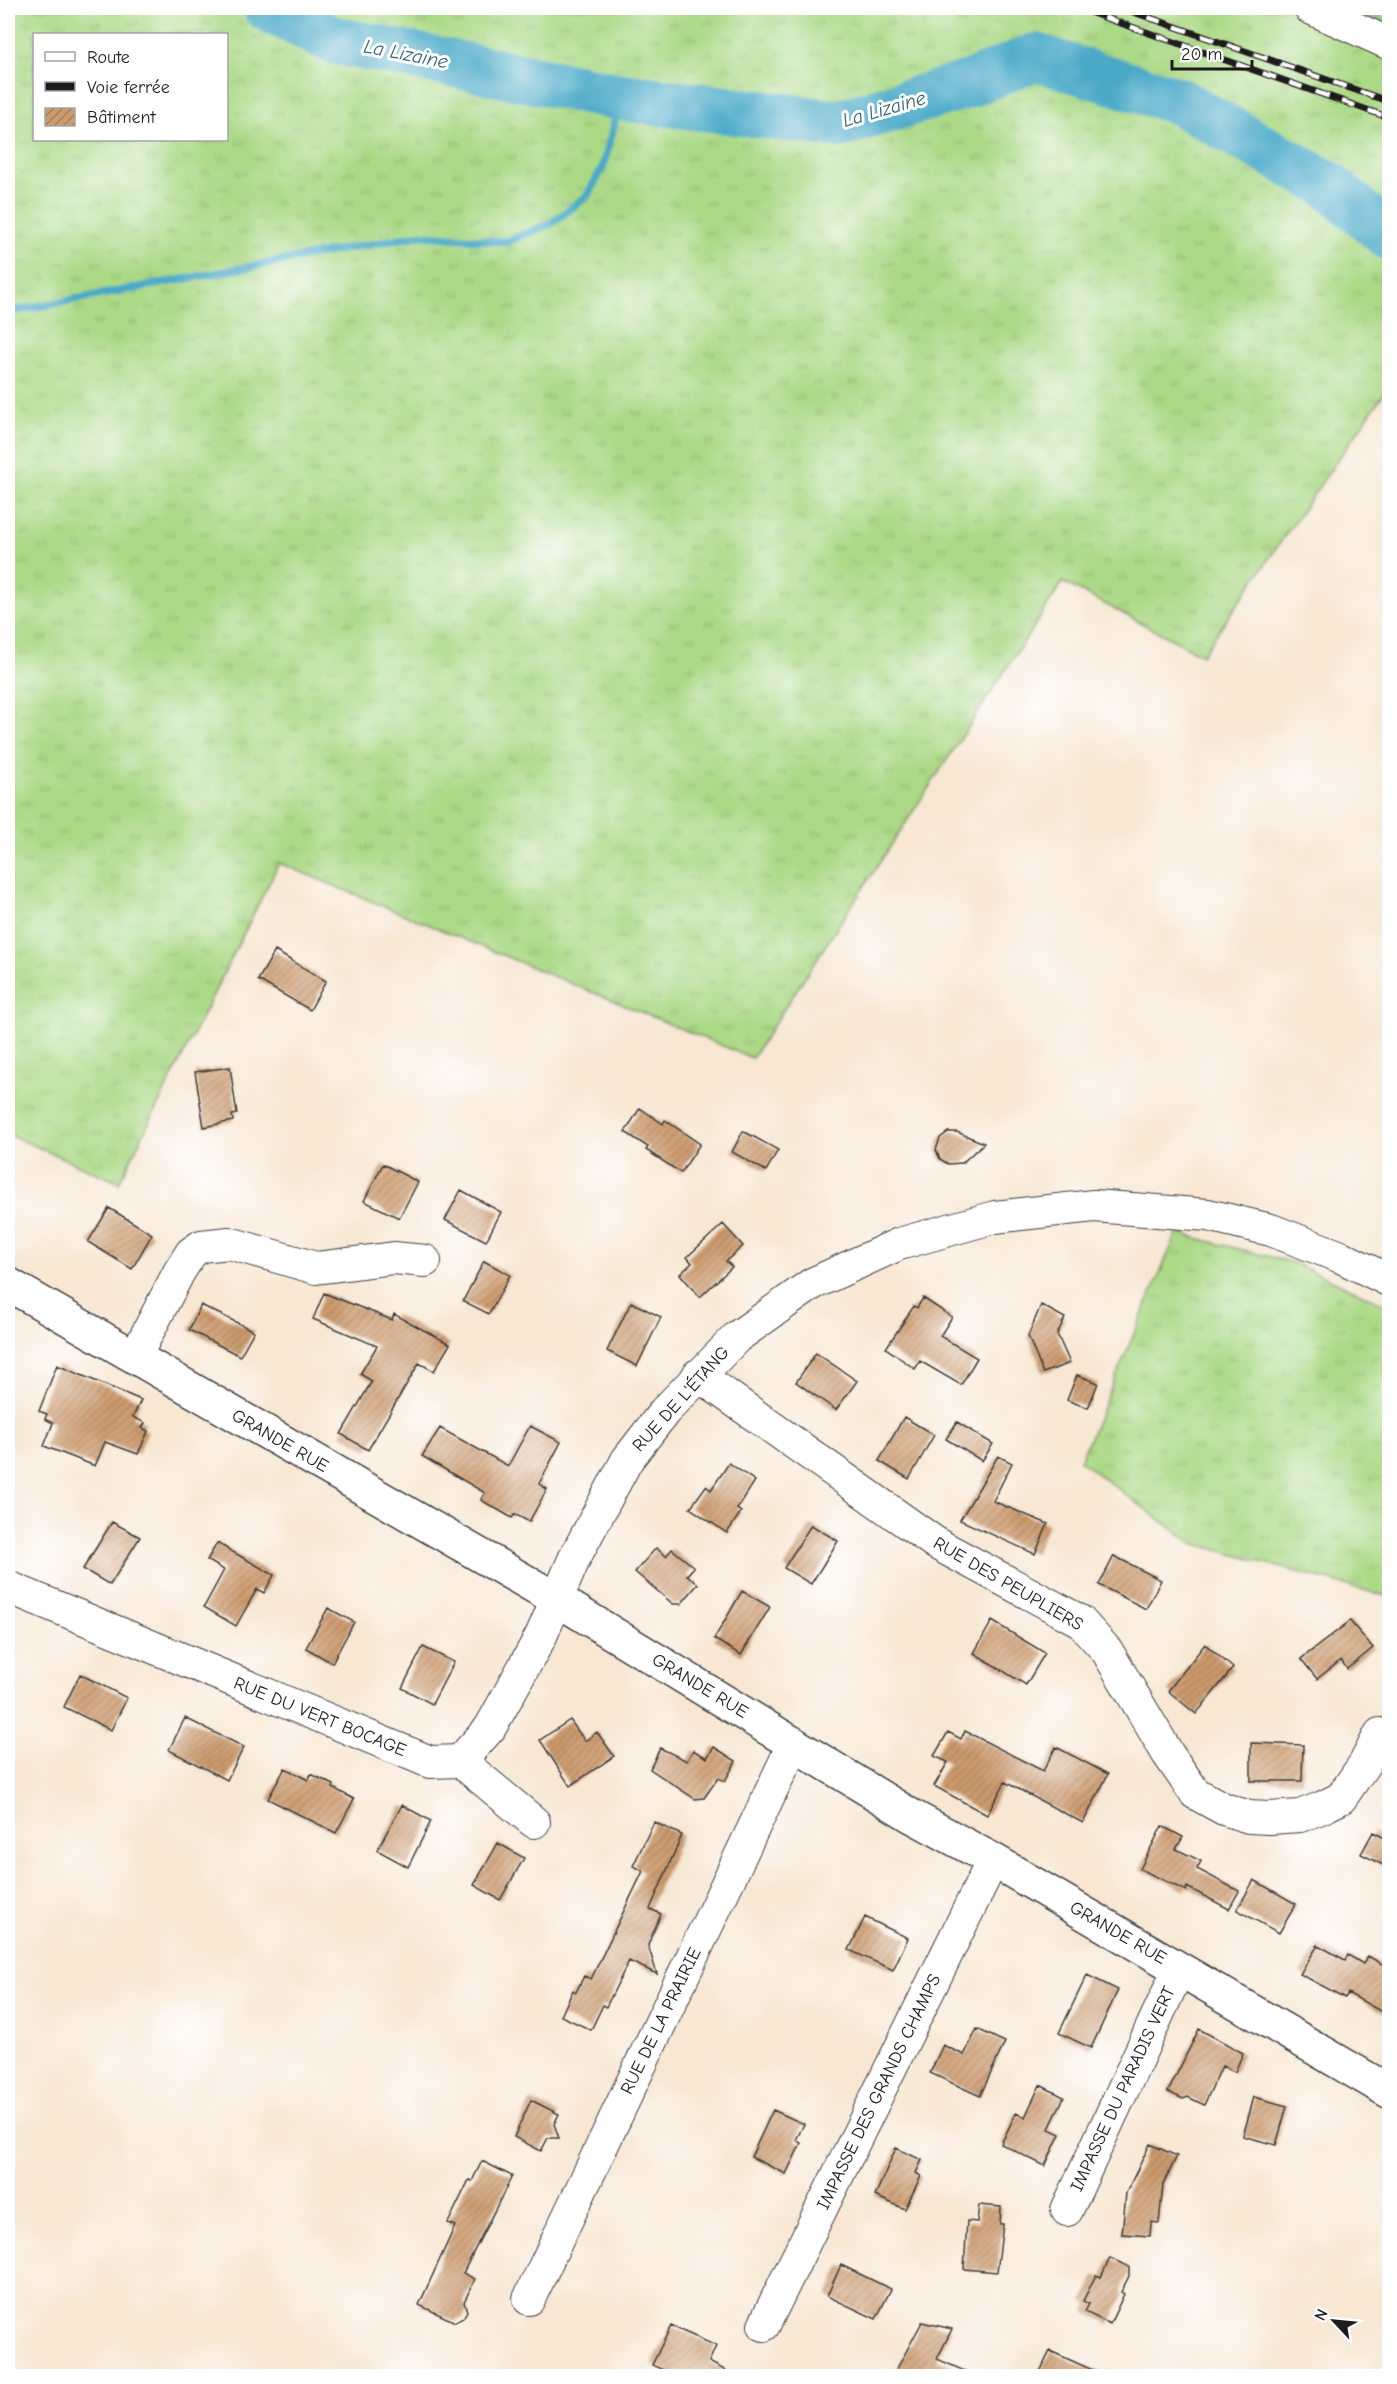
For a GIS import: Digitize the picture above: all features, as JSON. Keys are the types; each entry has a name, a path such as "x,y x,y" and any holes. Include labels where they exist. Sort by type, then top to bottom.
{"street":[{"path":"1310,8 1389,44"},
{"name":"RUE DE L'ÉTANG","path":"558,1600 575,1557 627,1460 665,1410 698,1375 737,1337 812,1284 899,1244 994,1216 1094,1206 1208,1215 1270,1230 1341,1257 1389,1281"},
{"path":"135,1357 179,1272 191,1253 201,1246 229,1243 316,1268 394,1258 425,1261"},
{"name":"GRANDE RUE","path":"8,1284 558,1600 910,1815 993,1860 1389,2092"},
{"name":"RUE DES PEUPLIERS","path":"698,1375 937,1544 1080,1621 1107,1651 1168,1754 1195,1793 1224,1809 1249,1817 1269,1818 1300,1816 1323,1808 1341,1798 1365,1763 1380,1734"},
{"name":"RUE DU VERT BOCAGE","path":"8,1587 430,1762 460,1761"},
{"path":"534,1822 460,1761 490,1728 541,1636 558,1600"},
{"name":"RUE DE LA PRAIRIE","path":"529,2299 794,1743"},
{"name":"IMPASSE DES GRANDS CHAMPS","path":"764,2325 993,1860"},
{"name":"IMPASSE DU PARADIS VERT","path":"1067,2210 1179,1969"}],"green space":[{"path":"8,8 1351,8 1389,29 1389,386 1202,655 1063,582 752,1058 279,863 119,1183 8,1134"},
{"path":"1351,8 1389,8 1389,29"},
{"path":"1177,1233 1294,1263 1389,1306 1389,1597 1192,1543 1080,1461"}],"building":[{"path":"275,951 326,981 310,1010 258,980"},
{"path":"230,1067 237,1114 232,1115 233,1121 204,1127 195,1072"},
{"path":"640,1108 663,1124 665,1120 700,1144 681,1173 646,1150 648,1147 625,1132"},
{"path":"743,1131 778,1150 766,1171 732,1152"},
{"path":"948,1132 957,1132 984,1143 962,1163 948,1164 940,1159 936,1150 940,1138"},
{"path":"383,1164 418,1182 399,1218 364,1201"},
{"path":"461,1190 501,1212 486,1241 445,1220"},
{"path":"109,1208 152,1234 132,1269 88,1242"},
{"path":"723,1224 743,1246 726,1261 732,1267 700,1297 680,1274 692,1263 687,1257"},
{"path":"484,1261 510,1275 489,1314 463,1301"},
{"path":"324,1293 392,1320 394,1314 450,1344 434,1371 419,1363 368,1450 341,1434 372,1381 360,1374 377,1346 313,1319"},
{"path":"923,1298 952,1317 940,1336 977,1358 961,1385 920,1361 915,1369 886,1348 914,1306 917,1308"},
{"path":"631,1302 661,1317 637,1366 607,1351"},
{"path":"201,1305 254,1331 240,1356 189,1330"},
{"path":"1041,1305 1065,1318 1057,1334 1070,1363 1043,1373 1028,1336"},
{"path":"816,1353 857,1381 836,1410 796,1382"},
{"path":"57,1365 141,1400 133,1417 145,1423 142,1428 148,1431 138,1454 105,1442 95,1466 44,1446 53,1423 45,1419 47,1414 39,1411"},
{"path":"1077,1375 1098,1383 1088,1408 1067,1400"},
{"path":"904,1417 934,1435 909,1479 879,1461"},
{"path":"957,1422 993,1444 982,1461 946,1439"},
{"path":"530,1426 561,1442 539,1484 547,1489 529,1522 515,1514 512,1518 481,1500 485,1493 422,1456 440,1428 508,1466"},
{"path":"998,1456 1012,1463 993,1501 1048,1524 1035,1554 960,1520"},
{"path":"729,1463 755,1481 737,1509 741,1512 727,1533 690,1508 706,1486 711,1490"},
{"path":"112,1522 140,1537 110,1585 83,1569"},
{"path":"811,1525 838,1541 811,1584 784,1568"},
{"path":"217,1543 274,1575 264,1593 257,1589 236,1626 204,1607 224,1570 207,1560"},
{"path":"656,1548 666,1556 672,1549 694,1567 687,1575 698,1584 681,1604 673,1604 635,1572"},
{"path":"1114,1556 1161,1580 1146,1609 1099,1585"},
{"path":"742,1591 770,1607 741,1655 714,1639"},
{"path":"328,1608 354,1622 332,1663 306,1648"},
{"path":"992,1621 1045,1653 1026,1685 974,1653"},
{"path":"1350,1621 1373,1648 1347,1669 1341,1660 1317,1679 1301,1659"},
{"path":"1205,1644 1233,1668 1196,1714 1168,1691"},
{"path":"423,1647 454,1662 432,1704 402,1688"},
{"path":"80,1674 127,1698 111,1730 64,1707"},
{"path":"185,1718 244,1747 227,1780 169,1750"},
{"path":"570,1720 585,1741 597,1732 614,1756 570,1786 540,1740"},
{"path":"965,1731 1043,1771 1056,1747 1108,1774 1083,1823 1005,1782 987,1815 934,1786 948,1762 934,1756 948,1732 961,1739"},
{"path":"1251,1743 1303,1745 1302,1781 1251,1781"},
{"path":"714,1747 736,1761 725,1781 718,1778 704,1798 695,1799 650,1769 660,1748 687,1761 693,1750 707,1758"},
{"path":"285,1768 308,1780 311,1774 334,1785 333,1788 354,1799 336,1833 268,1799"},
{"path":"402,1805 431,1821 408,1867 377,1850"},
{"path":"654,1822 682,1835 650,1909 661,1914 648,1945 657,1974 629,1961 606,2007 603,2005 591,2030 561,2016 573,1990 576,1992 584,1976 591,1979 643,1871 633,1866"},
{"path":"1162,1826 1183,1837 1176,1849 1201,1861 1197,1869 1239,1891 1229,1909 1187,1887 1186,1891 1140,1869"},
{"path":"1373,1832 1389,1840 1389,1868 1361,1854"},
{"path":"498,1843 524,1858 500,1900 474,1885"},
{"path":"1254,1880 1296,1904 1279,1933 1237,1910"},
{"path":"865,1917 908,1938 893,1970 849,1950"},
{"path":"1318,1945 1345,1960 1348,1955 1363,1964 1368,1956 1389,1968 1389,2016 1348,1993 1345,1998 1300,1974"},
{"path":"1087,1975 1118,1990 1091,2048 1059,2033"},
{"path":"977,2029 1005,2042 980,2096 930,2073 943,2045 964,2055"},
{"path":"1199,2029 1243,2053 1235,2072 1222,2066 1204,2105 1188,2097 1183,2099 1168,2092"},
{"path":"1040,2085 1064,2097 1049,2129 1060,2134 1045,2166 1001,2144 1016,2113 1025,2117"},
{"path":"1254,2097 1287,2106 1276,2145 1243,2136"},
{"path":"531,2100 559,2114 554,2124 559,2138 548,2138 541,2151 514,2137"},
{"path":"773,2110 804,2124 796,2140 801,2143 786,2174 751,2157"},
{"path":"1150,2144 1177,2156 1163,2185 1159,2223 1151,2222 1150,2236 1122,2234 1126,2193"},
{"path":"896,2148 922,2160 916,2173 921,2176 905,2209 875,2196"},
{"path":"482,2161 512,2176 463,2273 475,2279 464,2302 467,2311 463,2318 455,2322 419,2305 455,2226 448,2223 469,2180 472,2181"},
{"path":"979,2205 1001,2207 1000,2224 1003,2224 997,2272 964,2269 967,2221 977,2222"},
{"path":"1110,2258 1129,2267 1129,2276 1121,2292 1124,2294 1110,2324 1085,2312 1089,2304 1083,2301 1096,2275 1101,2277"},
{"path":"841,2265 891,2289 876,2319 827,2296"},
{"path":"922,2322 952,2329 937,2359 976,2376 893,2376"},
{"path":"671,2326 716,2346 709,2362 736,2376 676,2376 652,2365"},
{"path":"1050,2351 1106,2376 1038,2376"}],"waterway":[{"name":"La Lizaine","path":"267,8 333,40 621,97 839,124 969,84 1035,57 1178,101 1329,185 1390,237"},
{"path":"8,312 420,235 506,242 552,223 587,196 603,167 621,97"}],"railway":[{"path":"1078,8 1390,118"},
{"path":"1122,8 1390,102"}]}
